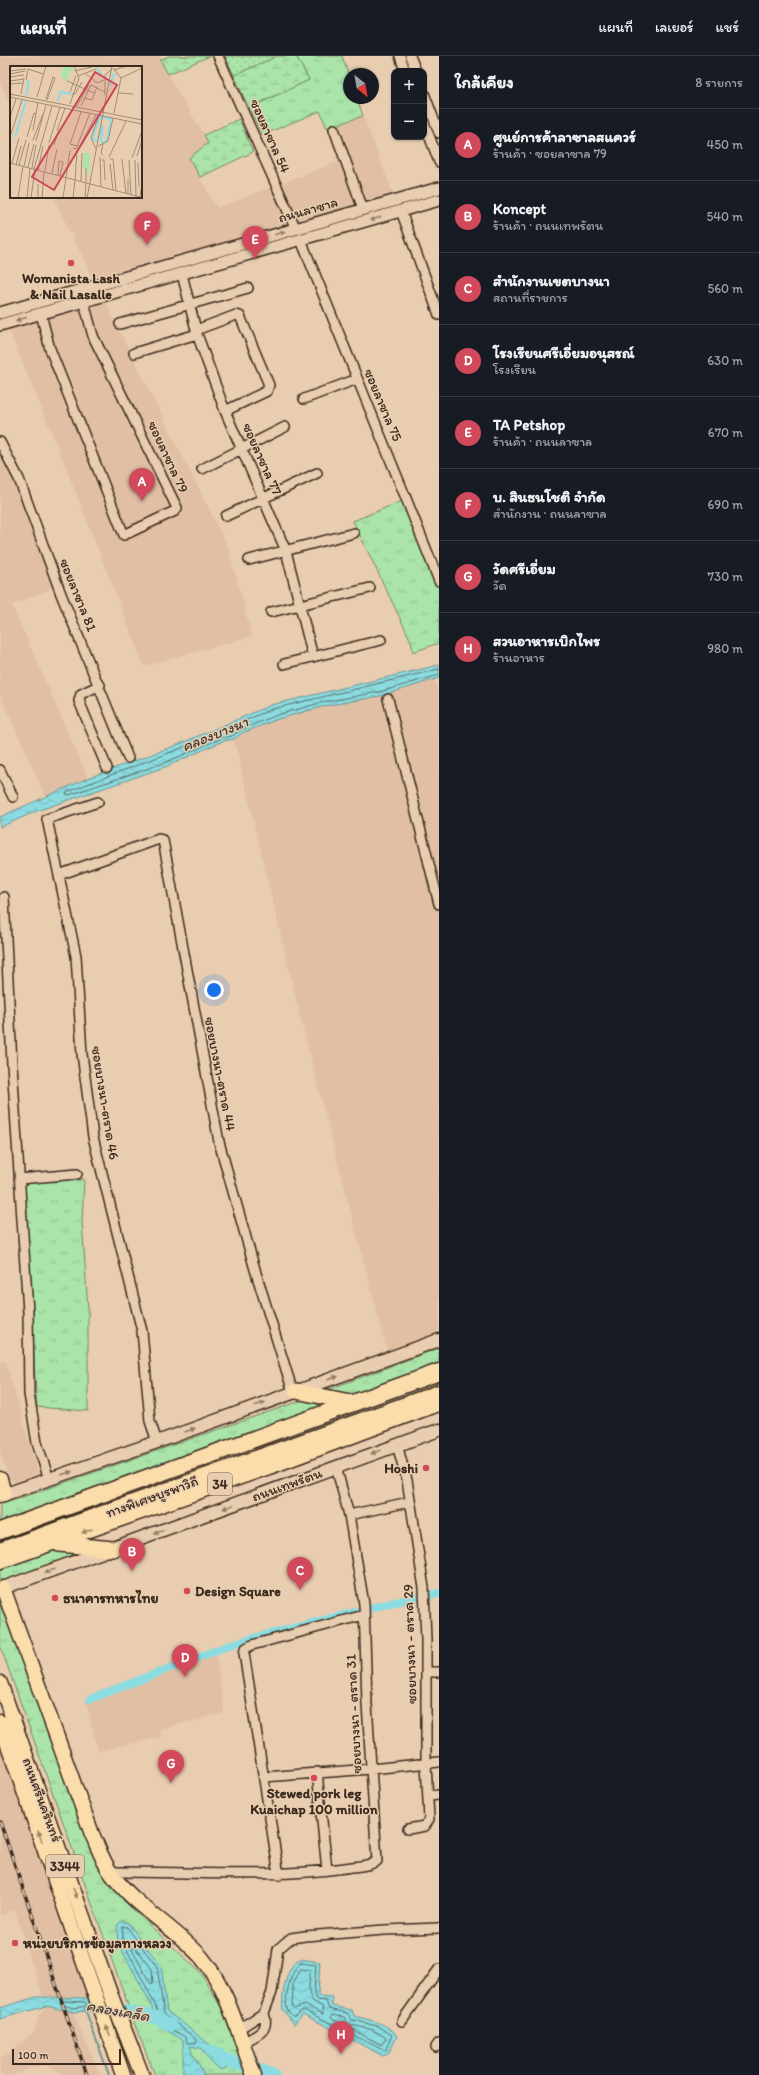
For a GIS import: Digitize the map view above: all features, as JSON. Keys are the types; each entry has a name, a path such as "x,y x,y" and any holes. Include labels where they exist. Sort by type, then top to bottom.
{"highway":[{"path":"0,1531 439,1372"},
{"name":"34","path":"0,1526 439,1372"},
{"name":"ทางพิเศษบูรพาวิถี","path":"0,1539 439,1381"},
{"path":"295,1391 350,1402"},
{"name":"ทางพิเศษบูรพาวิถี","path":"0,1551 439,1393"},
{"name":"ถนนเทพรัตน","path":"0,1562 439,1403"},
{"path":"53,1544 113,1549"}],"main road":[{"path":"0,1479 2,1495 157,1442 439,1340"},
{"name":"ถนนเทพรัตน","path":"2,1588 439,1430"},
{"path":"2,1588 92,1834 110,1872 127,1892 168,1926 202,1958 212,1971 225,1999 254,2075"},
{"name":"ถนนศรีนครินทร์","path":"0,1683 13,1739 101,2014 123,2075"},
{"name":"ถนนศรีนครินทร์","path":"0,1722 13,1739 142,2075"}],"street":[{"name":"ซอยลาซาล 54","path":"218,56 296,229"},
{"path":"400,56 404,68"},
{"path":"410,56 415,68"},
{"path":"427,101 439,133"},
{"path":"334,129 363,209"},
{"path":"427,130 439,162"},
{"name":"ถนนลาซาล","path":"0,313 439,188"},
{"name":"ถนนลาซาล","path":"0,325 301,240 401,211 439,198"},
{"path":"390,202 439,198"},
{"path":"401,211 439,315"},
{"name":"ซอยลาซาล 75","path":"301,240 357,379 387,448 439,581"},
{"path":"162,267 157,269 155,272 157,275 246,252 256,253"},
{"name":"ซอยลาซาล 77","path":"182,274 196,332 225,411 286,551 312,657"},
{"path":"39,302 67,299 144,278 146,280 138,286"},
{"path":"120,324 248,288"},
{"name":"ซอยลาซาล 79","path":"41,314 50,349 124,534 175,511 177,508 93,336 84,302"},
{"path":"134,353 196,332 236,316 240,316 269,385 266,392 225,411"},
{"path":"304,399 357,379"},
{"path":"202,469 286,427"},
{"name":"ซอยลาซาล 81","path":"0,442 19,479 61,594 100,685 128,758"},
{"path":"226,516 317,473"},
{"path":"249,560 354,533"},
{"path":"271,612 370,588"},
{"path":"284,664 381,640"},
{"path":"100,685 81,694 78,701 107,768"},
{"path":"388,699 439,904"},
{"path":"0,770 13,797"},
{"name":"ซอยบางนา-ตราด 46","path":"98,802 47,819 76,956 82,1054 93,1136 142,1331 150,1421 157,1442"},
{"name":"ซอยบางนา-ตราด 44","path":"59,875 159,839 163,840 219,1142 256,1273 295,1391"},
{"path":"4,898 12,1064 28,1312 29,1394 37,1443 49,1479"},
{"path":"19,1179 78,1174"},
{"name":"ซอยบางนา - ตราด 29","path":"398,1445 407,1480 409,1502 424,1588 428,1823 421,1827 408,1829"},
{"name":"ซอยบางนา - ตราด 31","path":"110,1872 279,1875 370,1864 377,1861 371,1769 364,1604 348,1515 336,1467"},
{"path":"348,1515 409,1502"},
{"path":"279,1875 244,1653 246,1648 364,1615"},
{"path":"426,1672 439,1672"},
{"path":"264,1777 439,1762"},
{"path":"317,1772 327,1870"},
{"path":"428,1796 439,1795"},
{"path":"240,2037 264,2013 272,1992 278,1949 291,1938 385,1930 439,1928"},
{"path":"402,2021 439,1969"},
{"path":"240,2037 263,2031 266,2021 264,2013"}],"shaded area":[{"path":"0,56 159,56 172,82 208,142 189,158 217,208 338,162 327,128 363,116 394,196 93,278 53,198 142,198 142,66 10,66 10,105 0,83"},
{"path":"105,302 228,547 252,636 144,666 61,455 8,328"},
{"path":"0,451 16,481 55,587 12,605 88,778 46,797 0,694"},
{"path":"435,679 439,696 439,1331 387,1351 304,1032 234,739 242,733 278,719 325,706 380,696"},
{"path":"0,1362 6,1362 40,1479 19,1484 14,1483 9,1477 0,1452"},
{"path":"216,1652 224,1713 160,1729 161,1737 98,1751 86,1702"},
{"path":"0,1741 89,1998 43,1997 15,1910 0,1915"},
{"path":"46,2006 73,2012 100,2075 63,2075 61,2072 44,2065 27,2069 14,2075 0,2075 0,2058 12,2051 35,2031 39,2016"}],"green space":[{"path":"169,56 210,56 168,74 160,60"},
{"path":"225,56 273,56 273,58 234,75"},
{"path":"277,56 296,56 309,80 249,108 234,75"},
{"path":"296,56 342,56 346,68 343,68 343,104 359,104 363,116 327,128 320,111 262,135 249,108 309,80"},
{"path":"239,119 253,152 200,177 189,158 208,143 204,135"},
{"path":"402,501 439,588 439,643 413,652 411,641 353,521"},
{"path":"84,1179 82,1222 88,1308 88,1411 37,1407 23,1191 25,1185 33,1182"},
{"path":"439,1348 439,1368 346,1399 327,1390"},
{"path":"303,1400 314,1402 322,1408 0,1522 0,1505"},
{"path":"46,1550 83,1554 0,1583 0,1565"},
{"path":"0,1602 6,1607 106,1877 126,1903 201,1973 222,2009 247,2075 155,2075 135,2025 0,1645"}],"water":[{"name":"คลองบางนา","path":"439,665 439,678 380,696 325,706 278,719 242,733 234,739 223,741 165,767 37,811 0,827 0,817 88,778 177,745 271,705"},
{"path":"122,1920 129,1924 161,1966 167,2011 223,2055 230,2066 221,2070 211,2062 201,2048 190,2046 192,2053 205,2075 183,2075 183,2040 159,2026 149,2000 118,1943 117,1926"},
{"path":"300,1959 320,1962 318,1994 320,1996 332,1997 332,2006 352,2010 354,2016 385,2025 394,2032 397,2037 388,2054 383,2056 303,2014 294,2024 283,2010 283,1997 288,1974 295,1962"},
{"path":"36,1997 89,1998 93,2011 73,2012 46,2006 0,2019 0,2008"}],"waterway":[{"path":"430,1595 439,1593"},
{"path":"370,1608 418,1597"},
{"path":"90,1699 235,1643 358,1611"},
{"name":"คลองเคล็ด","path":"106,2008 155,2017 170,2025"},
{"path":"85,2009 109,2075"},
{"name":"คลองเคล็ด","path":"212,2051 226,2060 273,2075"}],"railway":[{"path":"0,1822 87,2075"}],"place":[{"name":"บ. สินธนโชติ จำกัด","path":"147,245"},
{"name":"TA Petshop","path":"255,259"},
{"name":"Womanista Lash & Nail Lasalle","path":"71,263"},
{"name":"ศูนย์การค้าลาซาลสแควร์","path":"142,501"},
{"name":"Hoshi","path":"426,1468"},
{"name":"Koncept","path":"132,1571"},
{"name":"สำนักงานเขตบางนา","path":"300,1590"},
{"name":"Design Square","path":"187,1591"},
{"name":"ธนาคารทหารไทย","path":"55,1598"},
{"name":"โรงเรียนศรีเอี่ยมอนุสรณ์","path":"185,1677"},
{"name":"Stewed pork leg Kuaichap 100 million","path":"314,1778"},
{"name":"วัดศรีเอี่ยม","path":"171,1783"},
{"name":"หน่วยบริการข้อมูลทางหลวง","path":"15,1943"},
{"name":"สวนอาหารเบิกไพร","path":"341,2054"}]}
